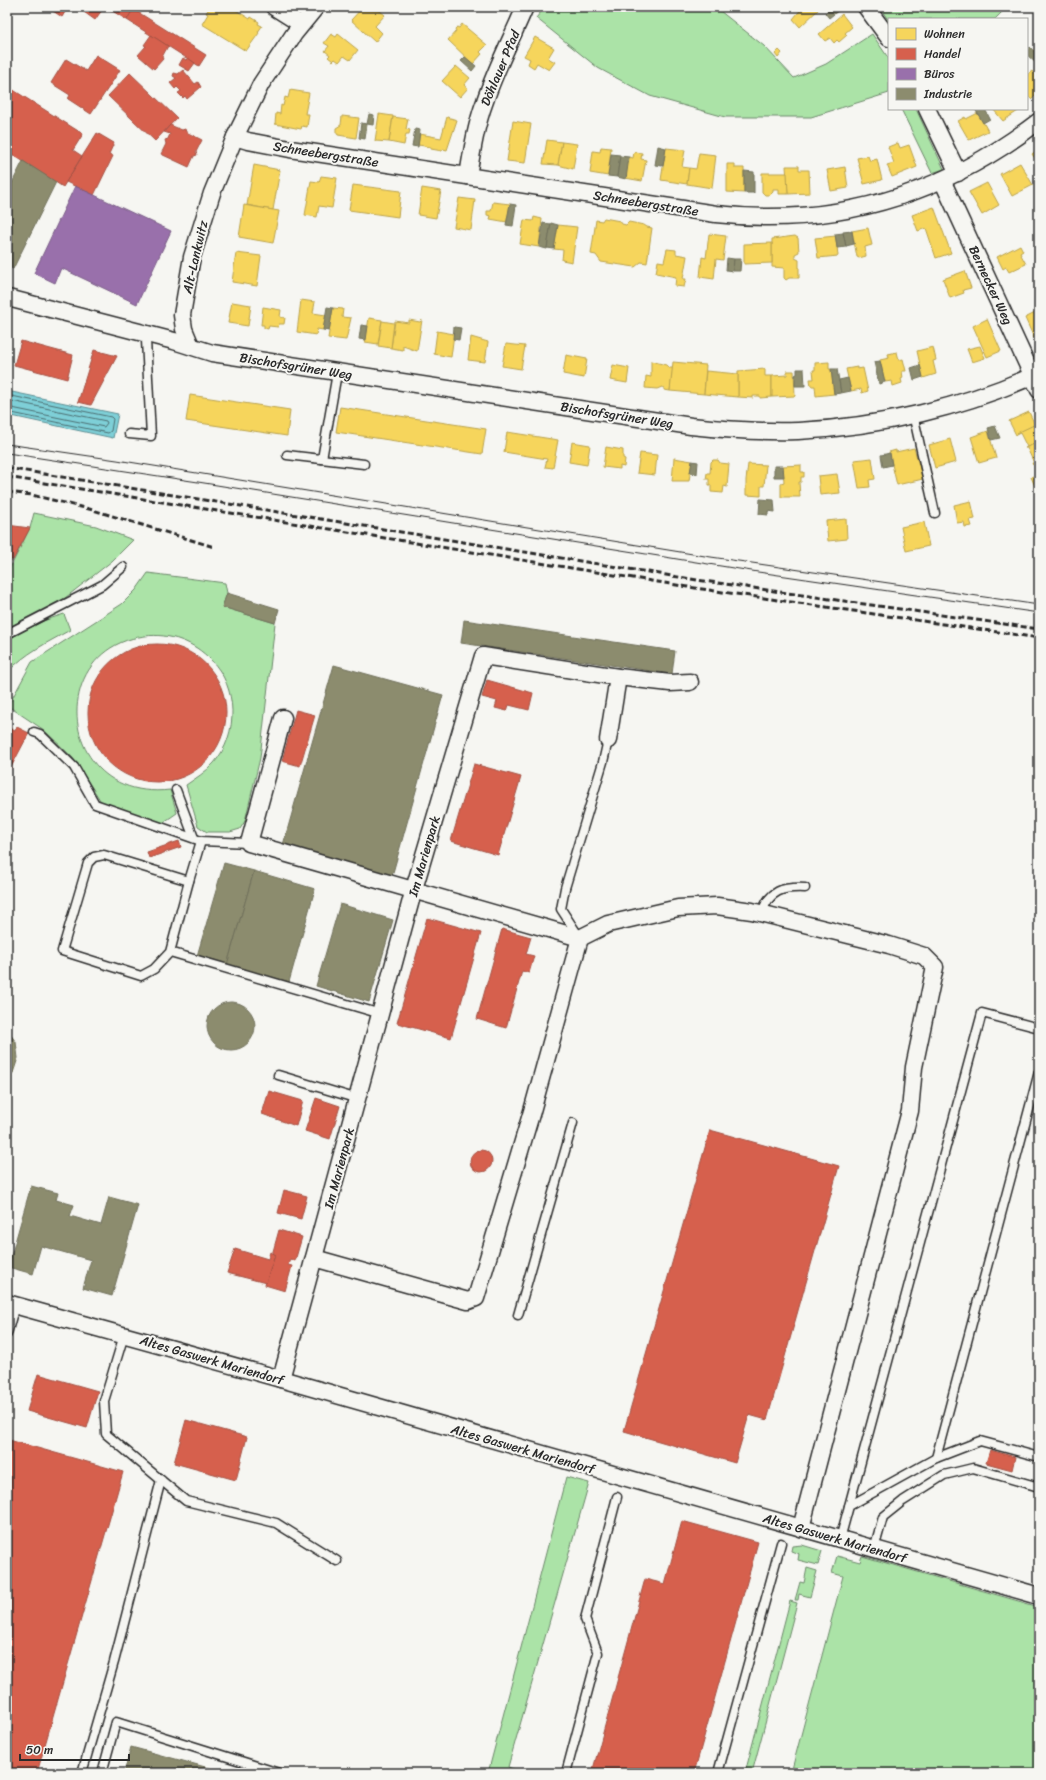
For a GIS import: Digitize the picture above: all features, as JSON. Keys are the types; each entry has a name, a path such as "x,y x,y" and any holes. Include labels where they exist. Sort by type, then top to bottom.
{"street":[{"path":"274,7 301,24"},
{"name":"Alt-Lankwitz","path":"191,346 184,329 182,315 192,257 210,200 235,137 261,84 301,24 316,7"},
{"name":"Döhlauer Pfad","path":"468,176 484,102 495,72 525,7"},
{"path":"866,7 888,37"},
{"path":"927,110 958,173"},
{"name":"Schneebergstraße","path":"235,137 290,149 716,214 752,217 815,215 863,207 902,197 958,173 996,152 1039,121"},
{"name":"Bernecker Weg","path":"942,180 1036,374 1039,390"},
{"path":"8,298 191,346"},
{"name":"Bischofsgrüner Weg","path":"191,346 212,354 337,373 691,426 756,431 812,430 913,414 958,403 1036,374"},
{"name":"Im Marienpark","path":"281,1379 381,1014 408,910 409,888 483,656 618,677 670,683 690,682"},
{"path":"608,740 618,677"},
{"path":"283,718 248,843 580,938 608,924 678,908 717,906 762,913 890,945 924,956 935,967 914,1067 910,1111 801,1528"},
{"path":"314,1258 468,1301 476,1298 532,1111 580,938"},
{"name":"Altes Gaswerk Mariendorf","path":"11,1304 281,1379 1039,1596"}],"lane":[{"path":"129,434 151,436 146,340 147,334"},
{"path":"322,458 337,373"},
{"path":"913,414 935,513"},
{"path":"287,455 364,464"},
{"path":"7,634 102,585 123,568"},
{"path":"34,732 40,734 74,767 95,804 197,840 248,843"},
{"path":"580,938 561,910 565,888 603,762 608,740"},
{"path":"176,790 197,840 189,880 170,952 154,969 141,976 62,951 88,863 94,857 104,855 189,880"},
{"path":"762,913 774,893 782,889 805,888"},
{"path":"170,952 381,1014"},
{"path":"840,1539 982,1013 1039,1028"},
{"path":"936,1458 1039,1072"},
{"path":"278,1075 358,1099"},
{"path":"518,1315 573,1123"},
{"path":"7,1334 11,1304"},
{"path":"124,1335 104,1401 106,1434 186,1501 276,1523 337,1560"},
{"path":"849,1506 936,1458 980,1441 1039,1457"},
{"path":"874,1549 883,1517 903,1501 944,1475 973,1468 1039,1486"},
{"path":"82,1773 114,1662 161,1480"},
{"path":"566,1773 598,1653 585,1619 617,1496"},
{"path":"718,1773 781,1543"},
{"path":"102,1773 116,1722 280,1773"}],"green space":[{"path":"545,7 715,7 764,46 794,78 826,64 872,34 888,58 888,93 811,117 725,117 650,96 598,68 536,18"},
{"path":"879,7 1007,7 996,18 888,18 888,20"},
{"path":"901,110 916,110 944,169 932,173"},
{"path":"34,513 96,526 133,540 112,561 65,598 7,628 7,574 30,528"},
{"path":"148,573 225,583 227,593 223,607 275,623 260,758 245,821 240,829 230,832 207,832 198,826 186,785 201,775 214,763 228,738 231,725 232,711 226,683 220,671 211,660 197,648 181,640 154,635 145,636 112,647 91,667 79,694 78,723 86,750 105,773 133,788 170,790 177,813 161,824 102,803 73,758 44,730 8,706 32,662 122,604 136,590"},
{"path":"64,614 70,630 29,654 7,673 7,640 43,621"},
{"path":"566,1477 589,1483 508,1767 524,1773 488,1773"},
{"path":"802,1545 822,1551 818,1565 798,1560 799,1554 791,1551 792,1546"},
{"path":"837,1556 860,1562 862,1556 1039,1607 1039,1773 791,1773 843,1576 832,1573"},
{"path":"807,1568 817,1571 810,1597 799,1594 798,1600 795,1600 800,1582 804,1583"},
{"path":"790,1601 797,1603 752,1773 745,1773"}],"water":[{"path":"7,391 118,414 113,438 7,415"}],"building: Wohnen":[{"path":"210,7 231,7 250,19 251,17 259,22 258,24 262,26 258,32 259,33 246,51 202,24"},
{"path":"363,7 375,7 385,15 375,26 382,33 375,42 351,20"},
{"path":"803,7 821,7 800,27 793,19"},
{"path":"842,14 852,27 845,33 847,35 839,42 837,40 834,43 830,38 825,41 819,34"},
{"path":"462,24 487,45 480,52 482,54 473,64 448,40 456,31 455,29 457,27 459,28"},
{"path":"331,34 336,37 338,34 358,50 350,60 344,56 339,62 335,59 333,61 328,57 330,55 325,51 329,46 324,43"},
{"path":"535,37 554,48 548,58 555,62 549,70 537,63 534,68 528,64 530,59 524,56"},
{"path":"1039,45 1039,57 1033,51"},
{"path":"779,50 782,53 778,58 775,54"},
{"path":"456,66 470,78 464,85 468,88 460,97 442,81"},
{"path":"1032,71 1039,79 1039,92 1031,99 1028,95 1028,74"},
{"path":"290,90 309,93 305,114 309,114 307,127 302,126 301,129 275,124 276,113 280,114 281,105 283,106 285,97 288,98"},
{"path":"994,110 1018,111 1003,121"},
{"path":"978,113 988,131 969,140 958,121"},
{"path":"379,114 393,116 389,142 375,141"},
{"path":"342,116 359,118 356,138 338,135 336,132 336,128 341,125"},
{"path":"393,117 408,119 406,129 410,130 409,134 406,134 404,145 389,142"},
{"path":"447,117 457,120 447,150 443,149 442,151 431,149 431,147 418,145 420,134 441,138"},
{"path":"513,121 531,124 525,163 507,161"},
{"path":"547,140 562,142 558,165 543,164"},
{"path":"562,142 577,144 573,169 558,165"},
{"path":"898,143 900,148 909,145 917,167 892,177 887,165 894,163 888,147"},
{"path":"601,147 611,148 608,176 590,173 593,151 600,152"},
{"path":"666,148 685,150 682,167 689,168 687,184 661,180"},
{"path":"1039,149 1039,164 1032,154"},
{"path":"634,152 642,153 641,159 646,160 642,181 625,178 629,157 633,158"},
{"path":"699,153 716,155 712,188 687,184 689,168 696,169"},
{"path":"868,156 870,161 877,159 882,180 864,184 857,158"},
{"path":"1020,163 1033,185 1012,196 1000,174"},
{"path":"727,164 735,164 735,168 744,168 744,193 727,192"},
{"path":"254,165 280,170 273,210 247,205"},
{"path":"786,166 799,166 799,170 809,170 810,193 788,194"},
{"path":"845,167 848,188 831,191 827,170"},
{"path":"762,173 787,173 788,194 779,194 779,189 773,189 773,192 770,195 765,195 762,192"},
{"path":"321,176 337,178 332,208 319,206 317,217 305,215 311,181 319,182"},
{"path":"987,183 999,205 982,215 969,192"},
{"path":"353,185 401,191 398,217 349,210"},
{"path":"422,188 441,191 436,218 418,215"},
{"path":"459,198 475,200 471,230 454,227"},
{"path":"493,202 510,204 507,222 490,219 491,216 487,215 487,211 491,211"},
{"path":"244,205 279,211 273,243 239,237"},
{"path":"934,207 951,253 936,258 926,228 918,231 912,215"},
{"path":"534,217 542,219 539,247 520,244 524,220 533,221"},
{"path":"604,218 620,221 622,224 626,225 629,222 652,228 647,263 641,262 635,267 601,262 596,255 591,254 596,220 602,221"},
{"path":"558,225 577,227 572,262 562,260 563,250 554,249"},
{"path":"868,228 872,245 865,247 866,256 859,258 857,257 852,231"},
{"path":"709,234 726,236 723,260 716,259 714,279 700,277 702,257 706,258"},
{"path":"795,236 798,238 799,252 795,254 795,258 799,260 799,278 789,278 786,280 784,278 784,268 772,267 772,239"},
{"path":"836,236 838,256 818,258 815,238"},
{"path":"772,243 772,263 744,264 744,244"},
{"path":"1020,245 1023,251 1020,253 1026,264 1009,272 1006,267 1003,269 997,257"},
{"path":"667,249 676,250 676,254 687,256 683,279 686,279 684,287 675,286 676,277 656,273 658,261 664,262"},
{"path":"236,253 261,256 257,286 232,282"},
{"path":"965,271 971,288 963,290 964,293 950,298 943,279"},
{"path":"301,300 315,302 313,313 326,315 323,330 317,329 316,335 297,332"},
{"path":"232,302 251,305 248,326 228,323"},
{"path":"263,307 281,310 280,317 285,318 284,324 279,324 278,327 269,326 268,329 264,328 264,325 261,325"},
{"path":"333,308 343,309 342,317 351,318 346,340 328,338"},
{"path":"1039,311 1039,336 1034,338 1025,318"},
{"path":"369,318 382,320 378,344 365,342"},
{"path":"987,319 1001,351 987,357 973,326"},
{"path":"409,320 420,322 422,320 417,351 403,346 403,350 391,348 395,321 409,323"},
{"path":"382,321 394,323 391,348 378,346"},
{"path":"437,331 454,334 451,357 434,354"},
{"path":"471,337 488,342 485,362 468,360"},
{"path":"506,344 525,346 521,369 502,366"},
{"path":"980,346 985,358 972,362 967,349"},
{"path":"933,347 936,360 933,361 936,374 923,378 917,351"},
{"path":"897,352 899,360 903,359 906,371 902,371 902,383 893,386 892,381 885,382 880,360 889,358 888,354"},
{"path":"566,355 587,359 584,378 563,374"},
{"path":"651,361 666,365 669,368 673,368 670,391 664,390 662,387 657,389 645,388 646,376 651,377"},
{"path":"673,362 706,365 704,394 670,391"},
{"path":"829,362 834,394 816,396 815,386 811,386 810,379 814,379 813,370 815,370 815,363"},
{"path":"613,365 629,368 627,383 610,380"},
{"path":"857,367 857,369 863,368 868,391 862,393 861,389 851,391 846,369"},
{"path":"765,369 765,376 772,376 772,397 738,397 738,371"},
{"path":"706,371 738,374 738,397 704,394"},
{"path":"787,371 794,371 795,396 772,397 772,376 787,375"},
{"path":"190,395 290,410 287,436 186,421"},
{"path":"340,407 486,429 482,454 336,432"},
{"path":"1029,412 1035,425 1016,435 1009,421"},
{"path":"1036,424 1039,432 1039,442 1027,447 1020,433 1017,433"},
{"path":"988,431 996,458 979,463 971,437"},
{"path":"507,432 558,440 553,468 545,467 547,459 504,452"},
{"path":"950,439 956,462 935,468 929,445"},
{"path":"572,442 590,445 587,465 569,462"},
{"path":"1039,442 1039,462 1033,465 1032,463 1034,463 1027,448 1025,448"},
{"path":"606,447 623,450 623,458 625,459 624,467 620,466 620,469 603,467"},
{"path":"914,448 923,479 897,485 889,452"},
{"path":"640,453 657,455 655,475 637,473"},
{"path":"674,458 692,461 689,481 672,481"},
{"path":"872,458 875,479 869,480 870,487 859,488 854,460"},
{"path":"713,460 718,460 720,463 729,464 727,487 724,486 723,493 711,492 709,479 706,479 707,473 710,473 711,462"},
{"path":"748,464 766,465 764,486 761,486 761,496 746,495"},
{"path":"801,465 801,472 804,472 804,477 801,477 801,482 799,482 800,497 781,497 781,483 784,482 783,466"},
{"path":"1039,469 1038,493 1031,477 1038,474 1037,470"},
{"path":"837,474 840,493 820,495 818,476"},
{"path":"971,501 975,519 970,520 972,526 965,527 964,522 957,523 954,505"},
{"path":"846,519 847,539 828,541 826,521"},
{"path":"924,522 929,546 906,551 901,527"}],"building: Handel":[{"path":"47,7 68,7 62,17"},
{"path":"77,7 104,7 95,20"},
{"path":"106,7 135,7 127,20"},
{"path":"133,9 206,55 199,66 127,20"},
{"path":"151,35 168,46 162,57 163,59 154,69 138,55 146,46 144,45"},
{"path":"96,55 120,70 91,114 68,99 70,95 51,83 66,59 86,71"},
{"path":"183,58 186,60 188,58 195,63 189,71 179,65"},
{"path":"183,70 195,84 198,82 201,87 187,99 185,96 183,98 178,93 181,91 177,87 175,89 170,83 176,78 173,76 174,73 178,74"},
{"path":"130,73 177,118 155,141 108,96"},
{"path":"7,86 83,134 73,150 82,156 63,187 7,151"},
{"path":"170,125 182,130 185,129 186,132 202,140 196,152 197,155 194,156 189,167 161,154 166,144 165,140 168,139 170,134 164,132"},
{"path":"97,133 114,143 109,154 113,156 94,195 66,182"},
{"path":"21,341 73,355 67,379 14,365"},
{"path":"94,350 117,356 91,405 78,402"},
{"path":"7,525 30,528 13,560 7,560"},
{"path":"157,644 177,647 189,652 206,664 218,681 223,693 226,713 223,733 218,745 206,762 189,774 177,779 157,782 137,779 125,774 108,762 96,745 91,733 88,713 91,693 96,681 108,664 125,652 137,647"},
{"path":"487,680 533,693 529,710 509,705 507,711 495,708 497,701 482,697"},
{"path":"296,710 315,715 300,766 282,761"},
{"path":"7,727 15,731 17,727 29,733 8,773"},
{"path":"474,764 521,777 498,855 451,841"},
{"path":"179,841 181,847 149,858 147,852"},
{"path":"427,918 481,933 451,1038 397,1023"},
{"path":"502,929 531,937 526,954 534,956 529,973 522,971 506,1028 477,1019"},
{"path":"269,1091 303,1101 296,1126 262,1114"},
{"path":"316,1098 340,1106 330,1139 305,1131"},
{"path":"710,1130 839,1166 767,1420 749,1415 735,1463 624,1431"},
{"path":"481,1150 485,1151 491,1157 491,1165 485,1171 481,1172 477,1171 471,1165 470,1161 471,1157 477,1151"},
{"path":"284,1190 307,1196 301,1219 278,1213"},
{"path":"279,1230 302,1237 295,1261 290,1259 288,1265 292,1266 285,1291 265,1285 275,1255 272,1255"},
{"path":"235,1249 268,1259 270,1252 275,1255 266,1283 227,1273"},
{"path":"38,1374 98,1391 87,1428 27,1411"},
{"path":"186,1420 247,1437 236,1480 174,1463"},
{"path":"9,1440 123,1472 37,1773 7,1773 7,1445"},
{"path":"990,1450 1015,1457 1012,1470 986,1463"},
{"path":"682,1521 758,1542 694,1773 592,1773 645,1579 665,1584"}],"building: Büros":[{"path":"75,186 171,231 137,304 61,268 55,283 34,273"}],"building: Industrie":[{"path":"833,7 836,7 839,10 829,18 825,13"},
{"path":"1030,47 1039,57 1039,62 1037,64 1028,56 1028,49"},
{"path":"465,57 476,66 472,71 461,61"},
{"path":"976,110 986,110 990,119 983,123"},
{"path":"369,114 374,115 373,125 367,124"},
{"path":"361,123 367,124 365,139 359,138"},
{"path":"415,129 420,130 418,147 412,146"},
{"path":"658,146 666,148 663,166 655,165"},
{"path":"611,154 620,155 617,177 608,176"},
{"path":"620,156 629,157 626,179 617,177"},
{"path":"23,161 56,182 13,269 7,266 7,193"},
{"path":"744,171 754,172 754,193 744,193"},
{"path":"510,204 516,205 513,226 506,225"},
{"path":"543,223 551,224 547,249 539,247"},
{"path":"551,223 558,225 554,249 547,248"},
{"path":"852,231 854,244 846,246 843,232"},
{"path":"843,233 846,247 837,248 835,234"},
{"path":"727,258 734,259 733,271 726,270"},
{"path":"734,259 741,259 740,271 733,271"},
{"path":"327,307 333,308 329,331 323,330"},
{"path":"361,325 368,326 366,340 359,339"},
{"path":"454,327 461,328 459,340 453,339"},
{"path":"880,361 885,382 879,384 874,362"},
{"path":"920,365 923,377 914,380 911,368"},
{"path":"797,369 804,369 805,386 795,386 795,375 797,374"},
{"path":"831,369 837,369 841,393 834,394"},
{"path":"848,378 851,391 841,393 839,380"},
{"path":"995,426 1000,438 991,440 988,428"},
{"path":"890,453 892,465 883,467 881,455"},
{"path":"692,461 698,462 697,474 690,473"},
{"path":"774,466 783,466 784,477 774,477"},
{"path":"760,499 774,500 775,512 768,511 768,515 759,514"},
{"path":"227,593 279,609 275,623 222,607"},
{"path":"464,620 675,651 672,674 461,643"},
{"path":"334,665 443,695 392,876 283,845"},
{"path":"224,863 254,871 227,965 197,956"},
{"path":"254,871 315,889 289,982 227,965"},
{"path":"340,904 393,920 369,1002 316,986"},
{"path":"231,1002 240,1004 248,1009 253,1017 255,1026 253,1035 248,1043 240,1048 231,1050 222,1048 214,1043 209,1035 207,1026 209,1017 214,1009 222,1004"},
{"path":"7,1030 16,1042 18,1058 13,1073 7,1080"},
{"path":"31,1186 58,1193 56,1200 74,1205 70,1216 101,1225 109,1197 138,1205 112,1296 83,1288 91,1260 41,1246 33,1274 8,1267"},
{"path":"131,1747 224,1772 224,1773 124,1773"}],"tram line":[{"path":"7,444 117,460 711,557 1039,605"},
{"path":"7,453 198,482 758,572 1039,613"}],"railway":[{"path":"7,468 697,580 1039,629"},
{"path":"7,477 695,588 1039,638"},
{"path":"7,492 32,495 93,510 214,547"}]}
